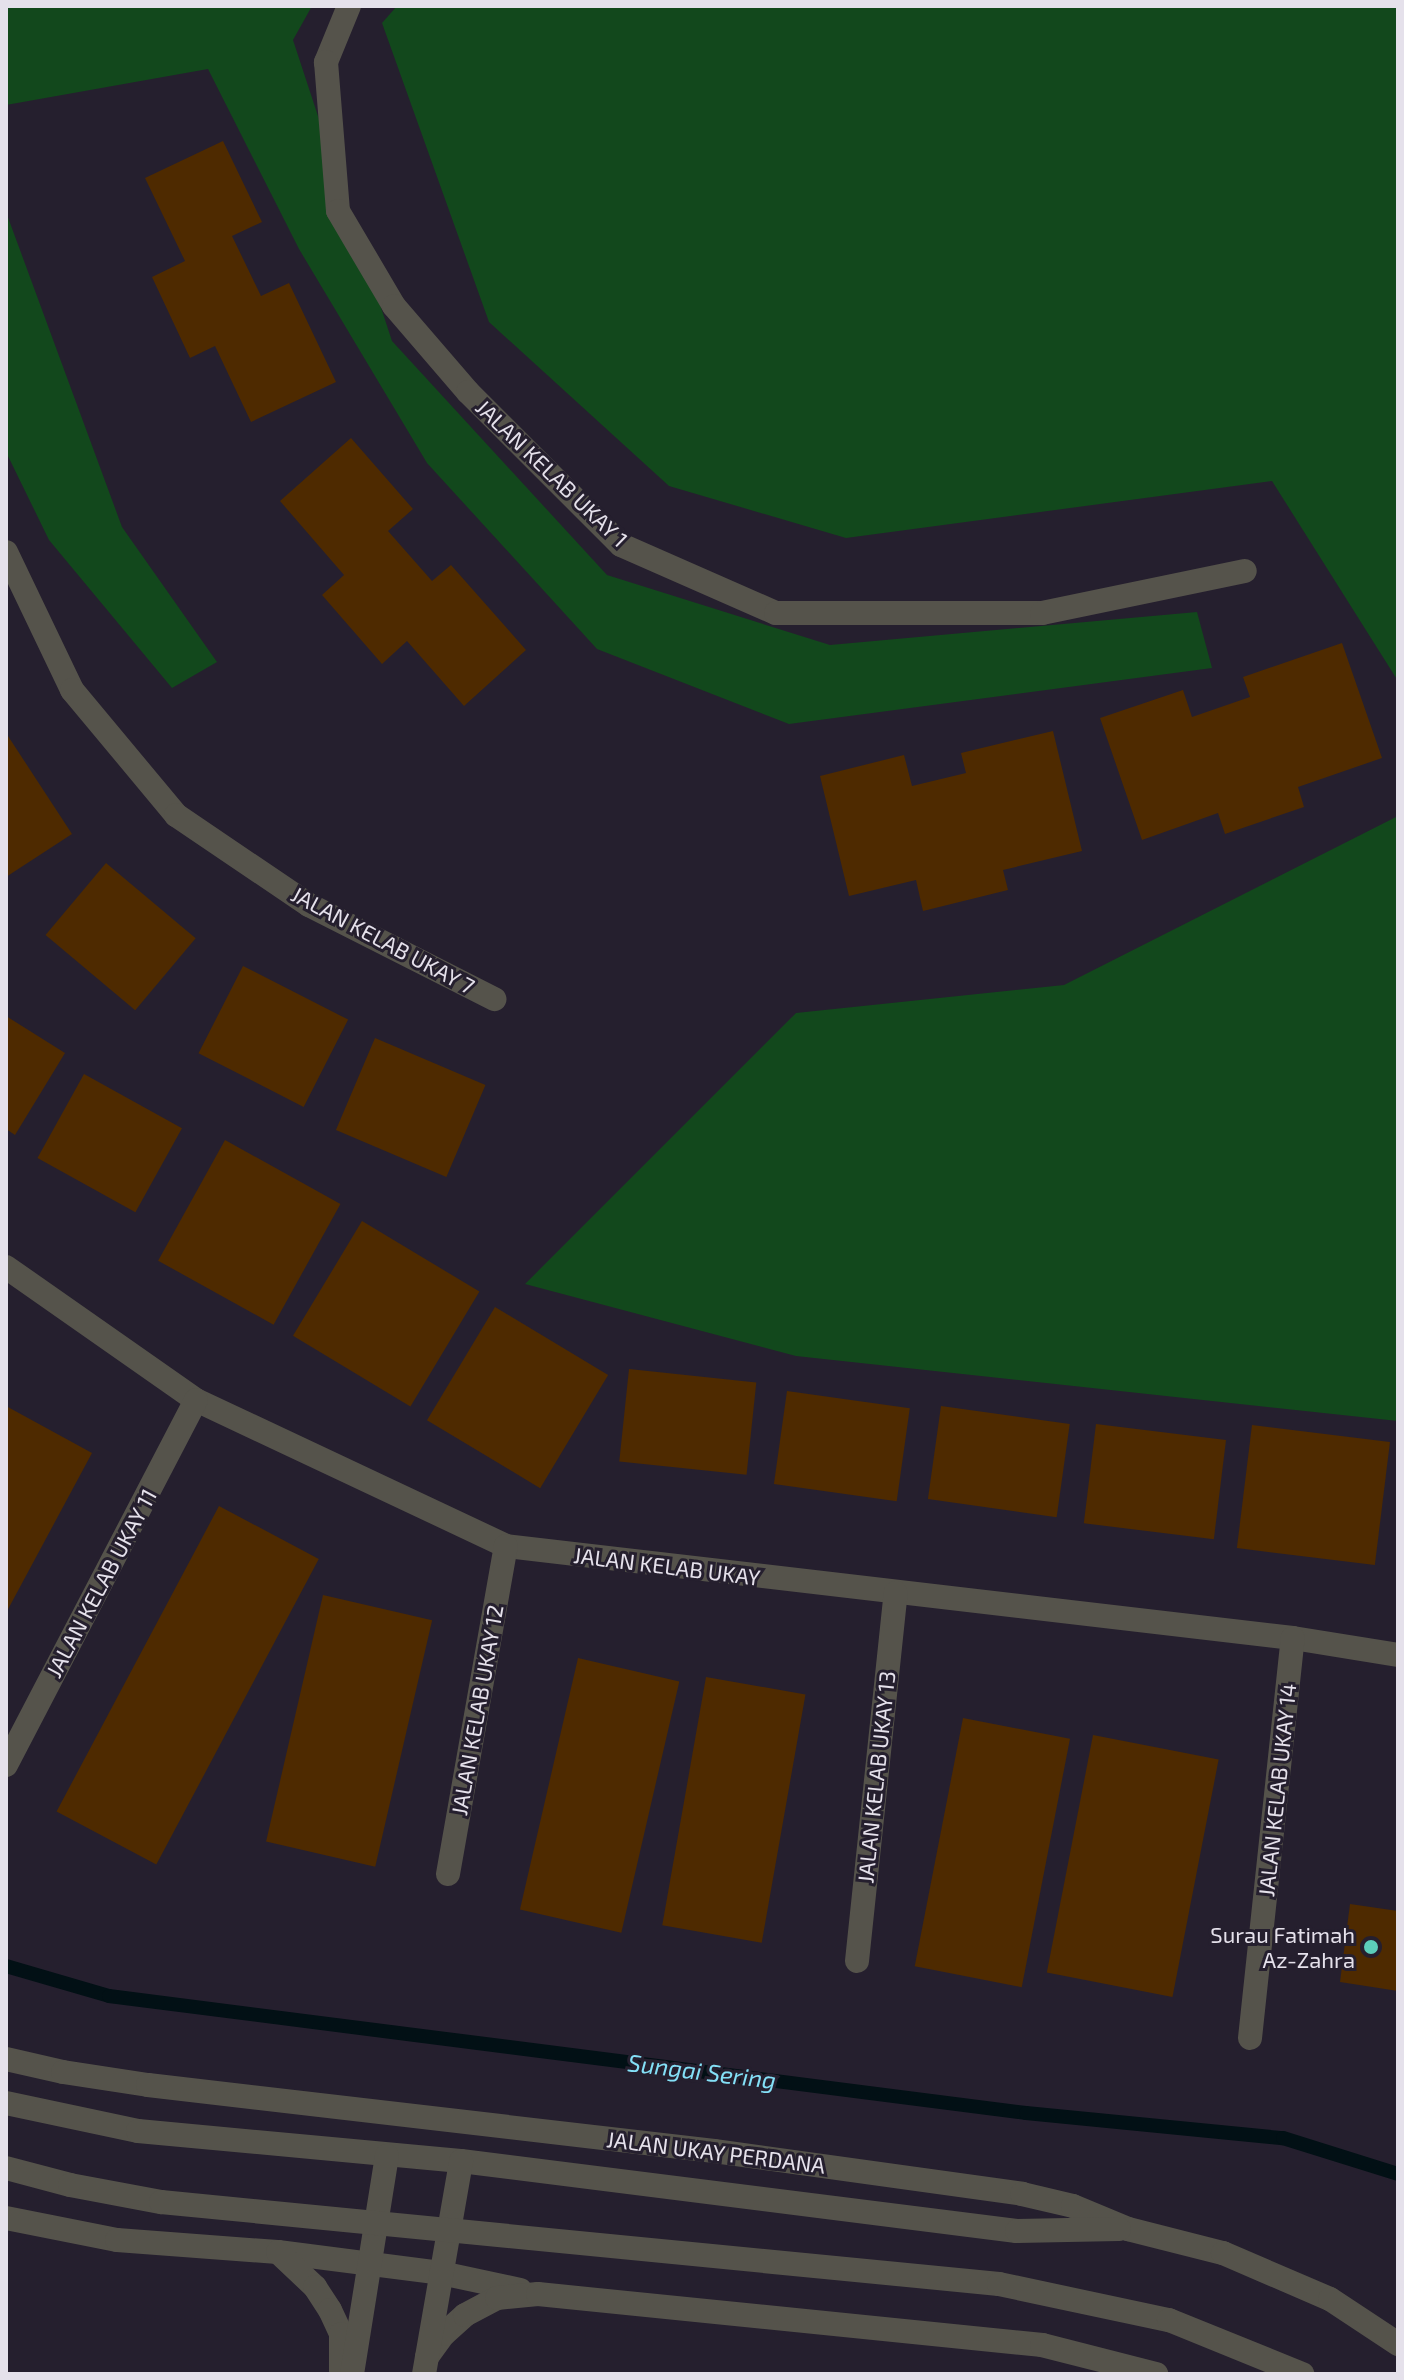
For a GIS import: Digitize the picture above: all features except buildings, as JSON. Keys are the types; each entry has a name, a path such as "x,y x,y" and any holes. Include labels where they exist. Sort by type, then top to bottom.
{"street":[{"name":"JALAN KELAB UKAY 1","path":"349,6 326,62 338,211 394,306 468,392 621,545 776,613 1042,613 1245,571"},
{"name":"JALAN KELAB UKAY 7","path":"6,552 72,690 176,815 309,905 494,999"},
{"name":"JALAN KELAB UKAY","path":"6,1267 196,1400 506,1546 1293,1638 1398,1655"},
{"name":"JALAN KELAB UKAY 11","path":"6,1765 196,1400"},
{"name":"JALAN KELAB UKAY 12","path":"448,1874 506,1546"},
{"name":"JALAN KELAB UKAY 13","path":"857,1961 896,1593"},
{"name":"JALAN KELAB UKAY 14","path":"1250,2038 1293,1638"},
{"name":"JALAN UKAY PERDANA","path":"6,2059 63,2072 148,2085 714,2151 1022,2194 1073,2206 1128,2229 1223,2253 1330,2299 1398,2344"},
{"path":"6,2103 138,2131 461,2161 1017,2231 1128,2229"},
{"path":"352,2374 372,2265 387,2156"},
{"path":"426,2365 461,2161"},
{"path":"6,2168 70,2185 161,2202 999,2284 1169,2320 1302,2374"},
{"path":"6,2218 117,2240 278,2252 441,2273 538,2294 1042,2345 1156,2374"},
{"path":"278,2252 315,2287 330,2310 341,2334 341,2374"},
{"path":"426,2365 444,2334 465,2315 497,2298 538,2294"}],"green space":[{"path":"6,6 312,6 293,40 392,341 607,575 830,645 1197,612 1212,668 789,724 597,649 427,463 299,249 208,69 6,105"},
{"path":"397,6 1398,6 1398,681 1272,481 846,538 669,486 489,322 382,23"},
{"path":"6,212 122,527 217,662 172,688 49,540 6,452"},
{"path":"1398,816 1398,1421 796,1356 525,1284 796,1013 1064,985"}],"waterway":[{"name":"Sungai Sering","path":"6,1966 109,1996 1026,2113 1283,2138 1398,2174"}],"place":[{"name":"Surau Fatimah Az-Zahra","path":"1371,1947"}]}
